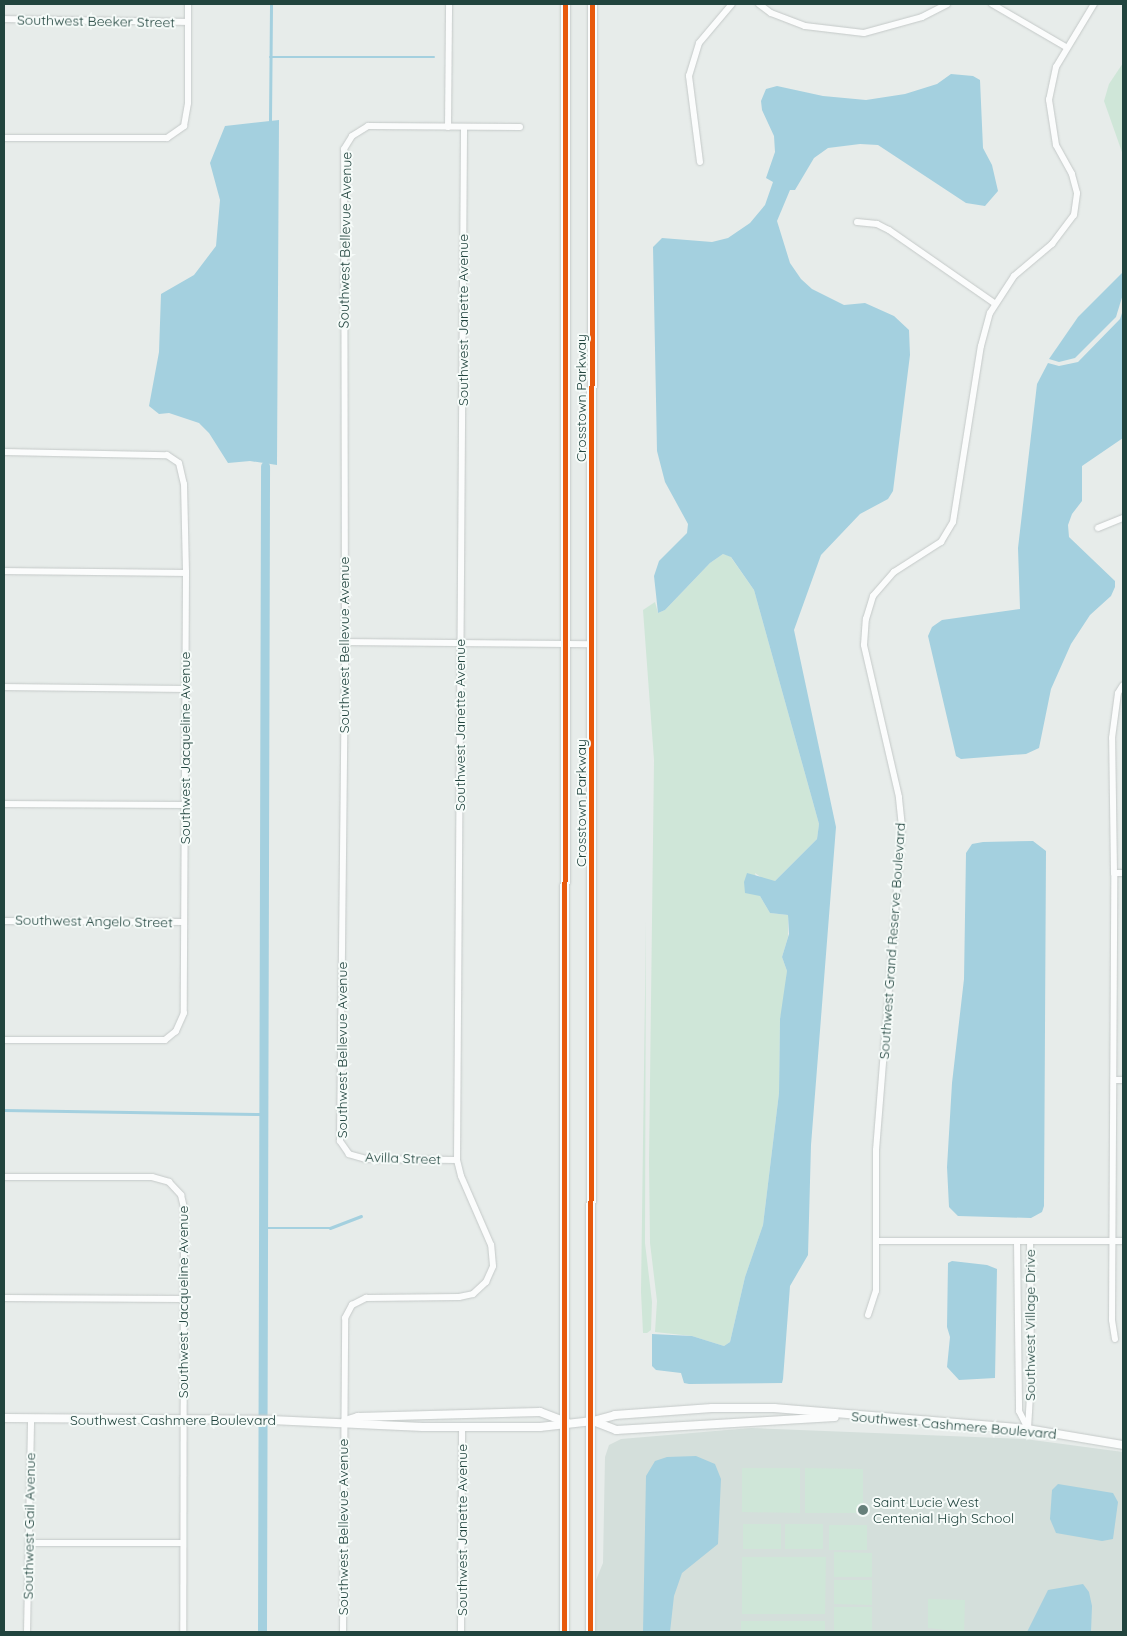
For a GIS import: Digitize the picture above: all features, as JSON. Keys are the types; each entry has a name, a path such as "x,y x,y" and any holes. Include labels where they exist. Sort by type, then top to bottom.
{"main road":[{"name":"Crosstown Parkway","path":"564,1632 566,1422 565,4"},
{"name":"Crosstown Parkway","path":"590,1632 593,1421 592,4"}],"street":[{"path":"4,138 167,138 184,126 188,4"},
{"path":"449,4 448,127 520,127"},
{"path":"700,162 689,76 699,43 732,4"},
{"path":"759,4 771,13 806,26 864,33 922,18 947,4"},
{"path":"992,4 1066,47"},
{"name":"Southwest Grand Reserve Boulevard","path":"868,1316 876,1291 876,1150 902,826 899,798 864,645 866,620 873,596 894,572 941,542 953,522 980,346 994,303 1014,276 1052,244 1074,215 1077,193 1072,174 1056,145 1049,100 1056,67 1066,47 1094,4"},
{"name":"Southwest Beeker Street","path":"4,19 188,22"},
{"name":"Southwest Bellevue Avenue","path":"349,1154 340,1141 345,642 344,149 352,136 368,126 448,127"},
{"name":"Southwest Janette Avenue","path":"459,1297 473,1294 480,1288 494,1266 491,1245 460,1176 457,1160 464,127"},
{"path":"856,222 877,224 889,230 994,303"},
{"name":"Southwest Jacqueline Avenue","path":"4,452 167,455 179,463 184,484 186,573 184,1013 176,1031 165,1040 4,1040"},
{"path":"1098,528 1123,518"},
{"path":"4,571 186,573"},
{"path":"345,642 592,644"},
{"path":"1115,1339 1112,1241 1114,873 1112,738 1118,693 1123,685"},
{"path":"4,687 184,690"},
{"path":"4,804 184,805"},
{"path":"1114,873 1123,873"},
{"name":"Southwest Angelo Street","path":"4,920 184,922"},
{"path":"1114,1080 1123,1080"},
{"name":"Avilla Street","path":"349,1154 366,1159 457,1160"},
{"name":"Southwest Jacqueline Avenue","path":"4,1177 152,1178 174,1185 181,1194 184,1208 182,1632"},
{"path":"877,1241 1123,1241"},
{"name":"Southwest Village Drive","path":"1018,1241 1019,1411 1028,1429"},
{"name":"Southwest Village Drive","path":"1028,1429 1031,1378 1030,1241"},
{"name":"Southwest Bellevue Avenue","path":"343,1632 345,1318 352,1306 366,1298 459,1297"},
{"path":"4,1298 184,1299"},
{"name":"Southwest Cashmere Boulevard","path":"4,1418 271,1420 462,1427 540,1427 566,1422 593,1421 615,1415 712,1408 809,1410 844,1416 1028,1429 1123,1445"},
{"name":"Southwest Cashmere Boulevard","path":"343,1422 358,1417 540,1412 566,1422"},
{"name":"Southwest Cashmere Boulevard","path":"593,1421 616,1430 844,1416"},
{"name":"Southwest Gail Avenue","path":"27,1632 31,1419"},
{"name":"Southwest Janette Avenue","path":"461,1632 462,1427"},
{"path":"29,1543 182,1543"}],"shaded area":[{"name":"Saint Lucie West Centenial High School","path":"751,1428 1025,1439 1123,1452 1123,1632 595,1632 596,1580 603,1563 605,1457 609,1445 621,1439"}],"green space":[{"path":"1123,63 1123,155 1104,101 1109,84"},
{"path":"723,554 730,556 754,590 819,824 817,839 775,881 765,880 755,873 760,896 770,913 788,915 788,937 782,957 787,971 786,995 780,1019 779,1093 763,1225 745,1277 730,1342 724,1346 692,1336 655,1332 657,1301 650,1243 649,1162 654,760 643,610 655,602 658,613 665,610 710,563"},
{"path":"646,919 645,1243 652,1302 651,1330 643,1333 641,1292"},
{"path":"742,1468 800,1468 800,1513 742,1512"},
{"path":"805,1468 863,1469 863,1513 805,1513"},
{"path":"743,1524 781,1524 781,1549 743,1549"},
{"path":"785,1524 823,1524 823,1549 785,1549"},
{"path":"829,1525 867,1525 867,1550 829,1550"},
{"path":"834,1552 872,1553 872,1577 834,1577"},
{"path":"742,1557 826,1557 825,1614 742,1614"},
{"path":"834,1580 872,1580 872,1605 834,1604"},
{"path":"928,1599 965,1600 964,1632 928,1628"},
{"path":"834,1607 872,1607 872,1632 834,1632"},
{"path":"741,1621 825,1621 825,1632 741,1632"}],"water":[{"path":"951,74 973,76 980,80 983,148 992,165 998,191 985,206 966,203 878,145 860,144 828,148 814,158 795,190 790,190 777,221 790,263 801,279 812,289 844,305 865,303 894,316 909,330 910,355 893,491 888,499 860,514 821,555 794,630 836,827 811,1145 808,1255 790,1286 783,1379 782,1383 684,1383 681,1373 656,1370 652,1366 652,1334 692,1336 724,1346 730,1342 745,1277 763,1225 779,1093 780,1019 787,971 782,957 789,934 788,915 770,913 760,896 745,893 744,882 747,873 775,881 817,839 819,824 754,590 731,557 723,554 710,563 665,610 658,613 654,576 659,561 687,533 688,524 665,482 657,451 653,247 662,238 712,242 728,238 750,223 765,205 773,182 766,178 775,152 774,136 762,110 761,101 766,89 777,86 823,96 866,100 905,94 937,84"},
{"path":"279,120 277,465 250,461 228,463 209,433 199,423 169,413 159,414 149,406 159,352 161,294 194,275 216,246 220,200 210,163 225,126"},
{"path":"1123,272 1123,294 1116,317 1075,358 1059,362 1049,359 1078,317"},
{"path":"1123,310 1123,438 1082,466 1082,501 1072,514 1068,525 1069,537 1115,581 1115,587 1111,596 1090,615 1071,644 1051,689 1039,748 1026,754 961,759 956,756 928,636 932,627 942,620 1020,609 1018,548 1037,384 1048,363 1059,366 1078,362 1120,319"},
{"path":"1033,841 1046,851 1044,1206 1042,1212 1031,1218 958,1216 949,1207 947,1167 952,1083 964,979 966,853 972,844 983,842"},
{"path":"952,1261 987,1265 997,1269 995,1378 959,1380 947,1367 950,1337 947,1327 948,1263"},
{"path":"696,1456 715,1464 721,1479 718,1544 682,1573 674,1596 670,1632 643,1632 646,1476 655,1461 667,1457"},
{"path":"1058,1484 1113,1493 1118,1502 1113,1539 1102,1541 1056,1533 1050,1519 1052,1490"},
{"path":"1083,1584 1089,1592 1092,1606 1091,1632 1027,1632 1048,1590"}],"waterway":[{"path":"270,121 271,4"},
{"path":"270,57 434,57"},
{"path":"262,1632 265,466"},
{"path":"4,1110 263,1114"},
{"path":"263,1228 330,1228 361,1216"}],"cycle path":[{"path":"564,1632 565,4"},
{"path":"590,1632 592,4"}],"place":[{"name":"Saint Lucie West Centenial High School","path":"863,1510"}]}
